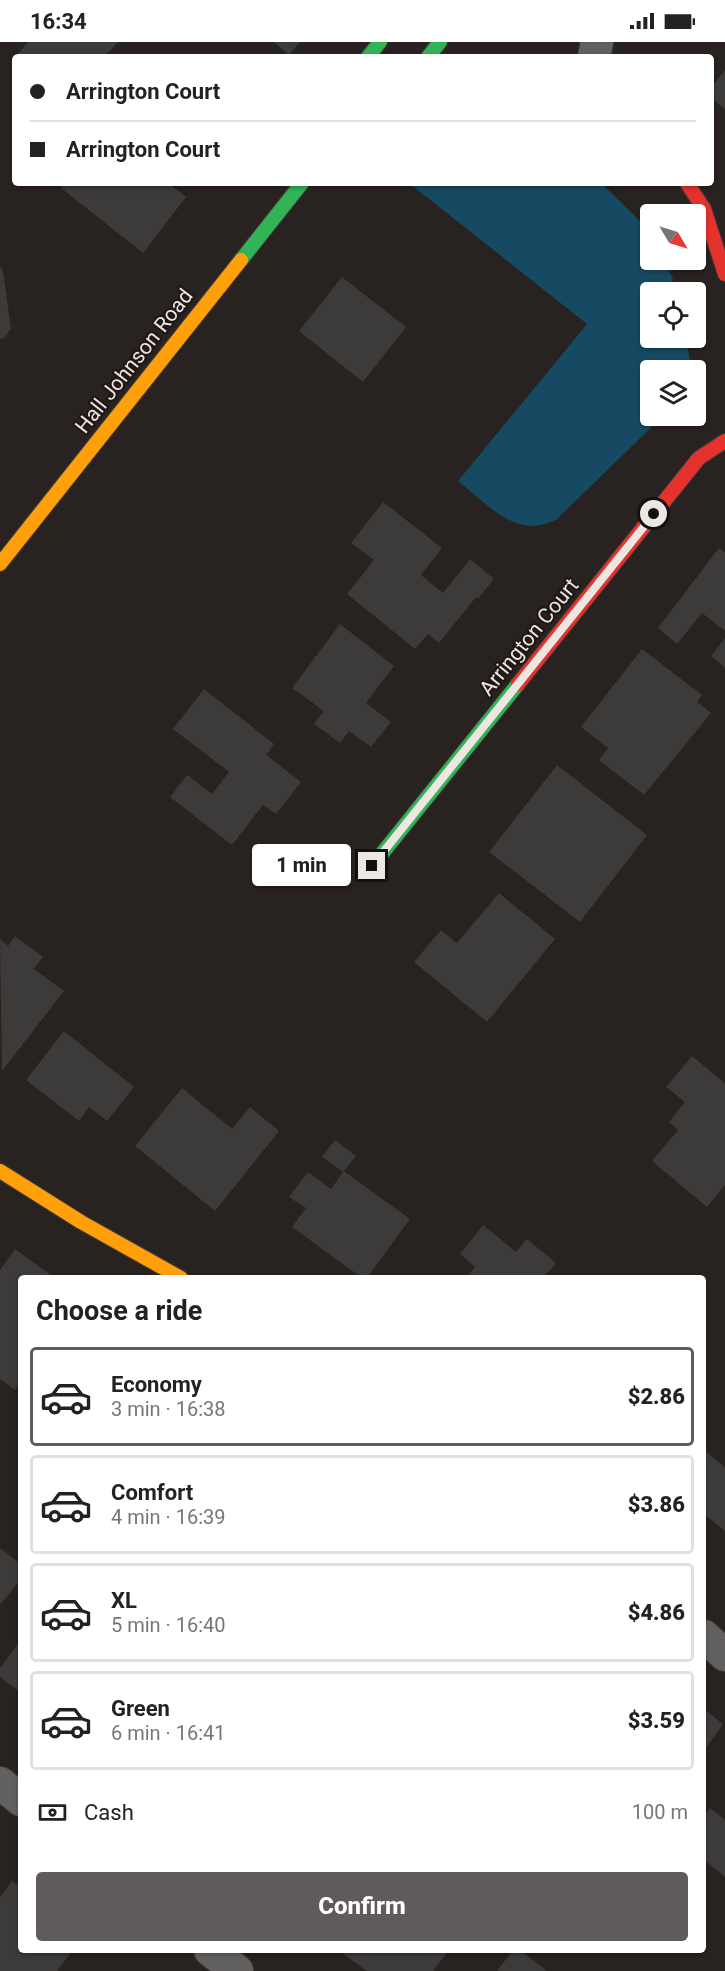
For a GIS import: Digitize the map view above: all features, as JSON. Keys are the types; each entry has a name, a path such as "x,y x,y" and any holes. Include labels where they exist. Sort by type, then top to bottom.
{"street":[{"path":"370,54 380,42"},
{"path":"430,54 440,42"},
{"name":"Hall Johnson Road","path":"0,564 300,186"},
{"path":"689,186 704,209 725,274"},
{"name":"Arrington Court","path":"372,866 699,458 725,441"},
{"path":"0,1171 81,1222 176,1275"},
{"path":"706,1638 725,1655"},
{"path":"0,1783 18,1798"},
{"path":"214,1953 237,1971"}],"water":[{"path":"413,186 604,186 640,221 640,270 668,270 673,278 671,282 640,282 640,348 687,348 690,360 640,360 640,426 653,426 557,519 542,525 529,526 516,523 492,509 458,481 587,324"}],"building":[{"path":"28,42 118,42 107,54 18,54"},
{"path":"274,42 300,42 288,54"},
{"path":"725,70 725,109 714,100 714,84"},
{"path":"63,186 172,186 186,197 143,253 61,188"},
{"path":"0,267 3,270 11,329 4,338 0,339"},
{"path":"342,277 406,327 363,382 299,331"},
{"path":"383,502 442,548 421,575 443,593 470,559 494,579 478,599 476,597 439,643 428,634 415,649 347,594 374,560 351,543"},
{"path":"719,548 725,552 725,631 702,613 677,644 658,628"},
{"path":"340,624 394,666 366,703 391,722 371,747 349,731 340,743 314,724 324,711 292,688"},
{"path":"725,638 725,668 711,656"},
{"path":"642,649 702,695 697,702 711,713 644,795 599,760 608,748 581,727"},
{"path":"204,689 274,744 266,755 301,782 276,814 263,805 232,845 170,797 187,775 212,794 229,772 173,729"},
{"path":"557,765 647,835 580,922 489,852"},
{"path":"499,893 555,939 487,1022 414,962 441,930 457,943"},
{"path":"15,936 43,957 34,969 64,991 2,1071 0,939 8,946"},
{"path":"64,1031 134,1087 107,1121 89,1107 79,1121 26,1080"},
{"path":"692,1056 725,1083 725,1185 707,1207 652,1161 678,1130 669,1122 685,1102 666,1087"},
{"path":"182,1088 232,1129 250,1107 279,1131 215,1211 135,1146"},
{"path":"335,1140 356,1156 344,1171 410,1219 369,1275 358,1275 292,1227 306,1208 289,1197 308,1172 331,1189 343,1172 322,1157"},
{"path":"483,1225 516,1252 527,1239 556,1263 546,1275 468,1275 475,1267 460,1254"},
{"path":"15,1249 51,1275 18,1275 18,1386 15,1390 0,1379 0,1270"},
{"path":"706,1452 725,1467 725,1531 706,1516"},
{"path":"0,1548 18,1562 18,1583 0,1605"},
{"path":"18,1644 18,1691 0,1677 0,1668"},
{"path":"706,1711 723,1724 706,1748"},
{"path":"710,1808 725,1820 725,1877 706,1862 706,1814"},
{"path":"12,1881 18,1885 18,1953 71,1953 57,1971 0,1971 0,1897"},
{"path":"342,1953 447,1953 433,1971 367,1971"},
{"path":"511,1953 524,1953 547,1971 497,1971"}],"traffic: fast":[{"path":"370,54 380,42"},
{"path":"430,54 440,42"},
{"path":"241,260 300,186"},
{"path":"372,866 518,684"}],"traffic: slow":[{"path":"0,564 241,260"},
{"path":"0,1171 81,1222 176,1275"}],"traffic: jam":[{"path":"689,186 704,209 725,274"},
{"path":"518,684 699,458 725,441"}],"route":[{"path":"372,866 654,514"}]}
